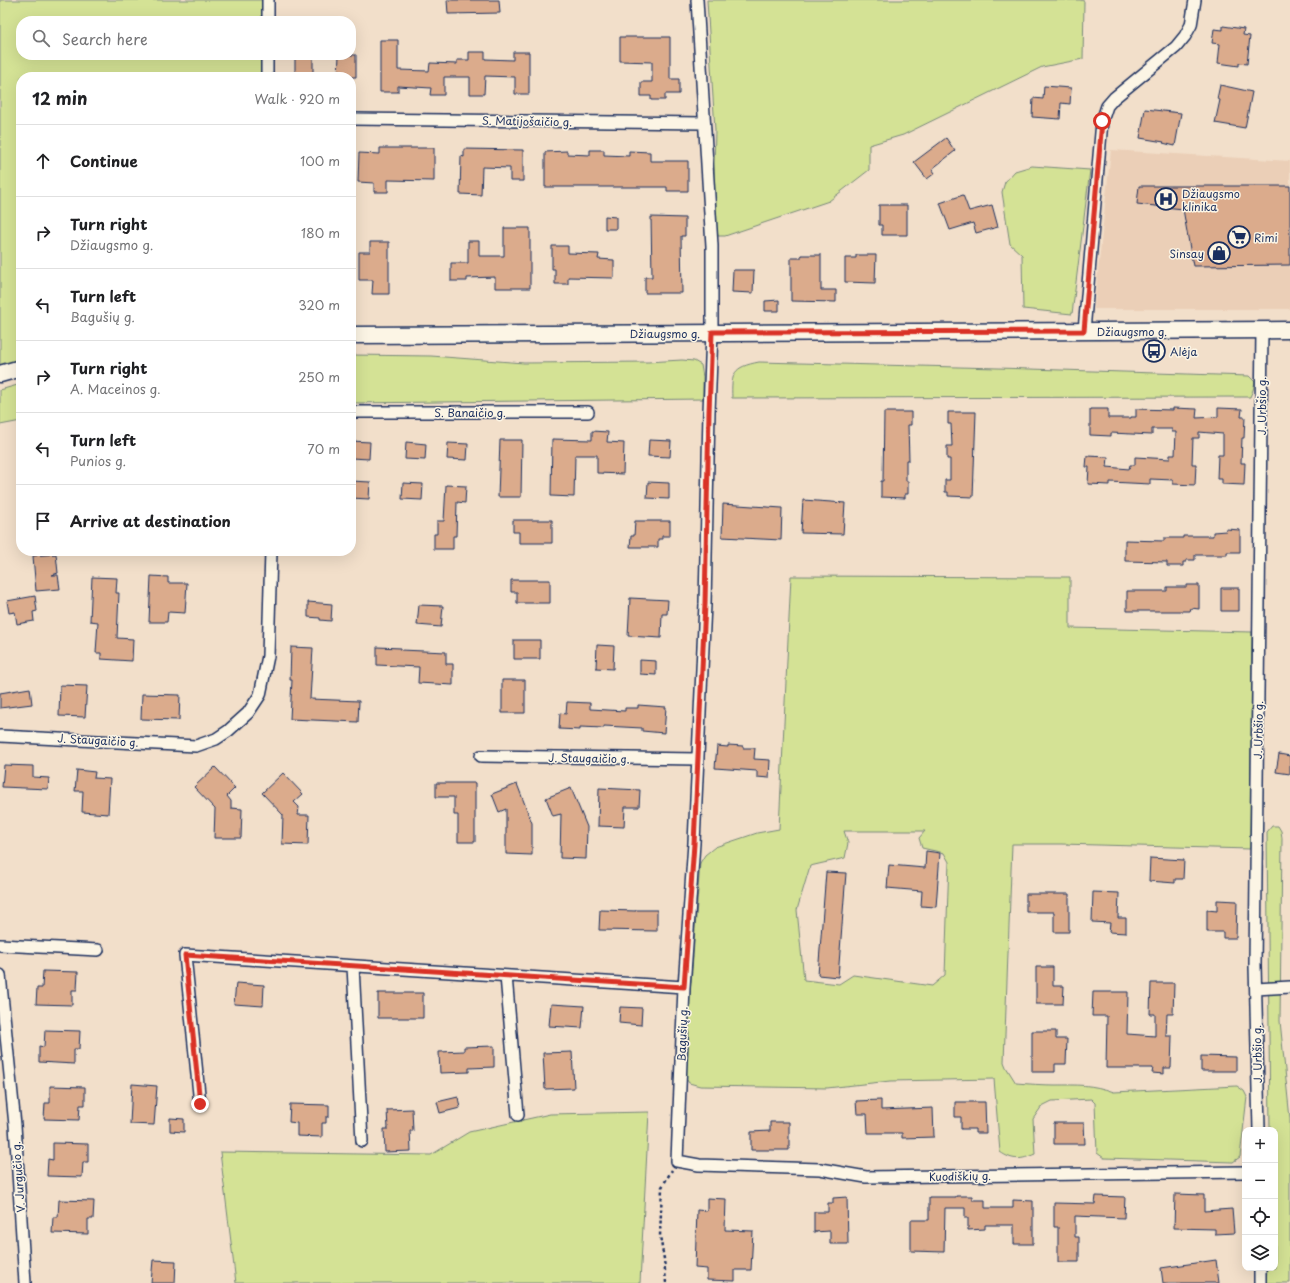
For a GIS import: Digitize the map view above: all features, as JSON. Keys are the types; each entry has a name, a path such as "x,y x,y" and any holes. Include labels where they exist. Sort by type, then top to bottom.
{"street":[{"path":"268,0 268,16"},
{"name":"Bagušių g.","path":"677,1161 684,987 694,844 705,604 712,332 712,246 697,0"},
{"path":"1084,331 1102,121 1106,106 1176,47 1186,36 1191,25 1195,0"},
{"path":"267,60 267,72"},
{"name":"S. Matijošaičio g.","path":"356,119 704,123"},
{"name":"J. Urbšio g.","path":"1259,1127 1256,989 1262,330"},
{"name":"Džiaugsmo g.","path":"356,335 1290,330"},
{"path":"0,374 16,369"},
{"name":"S. Banaičio g.","path":"356,412 588,412"},
{"name":"J. Staugaičio g.","path":"0,736 196,746 216,739 228,731 248,713 260,695 268,656 271,556"},
{"name":"J. Staugaičio g.","path":"481,756 698,759"},
{"path":"0,945 98,950"},
{"path":"200,1104 185,955 684,987"},
{"path":"353,966 362,1141"},
{"name":"V. Jurgučio g.","path":"0,975 15,1125 25,1283"},
{"path":"506,976 518,1115"},
{"path":"1256,989 1290,987"},
{"name":"Kuodiškių g.","path":"677,1161 699,1165 820,1169 866,1177 1242,1172"},
{"path":"1260,1271 1260,1283"}],"path":[{"path":"666,1283 660,1236 662,1187 677,1161"}],"shaded area":[{"path":"1111,150 1290,161 1290,309 1094,309"}],"green space":[{"path":"0,0 263,0 262,16 16,16 16,60 262,60 262,72 16,72 16,361 0,366"},
{"path":"707,0 1080,0 1084,1 1083,59 1042,67 903,135 869,145 869,170 829,201 725,236 718,236 713,206 715,130"},
{"path":"1032,166 1090,170 1072,314 1023,309 1022,255 1010,244 1002,192 1005,182 1015,171"},
{"path":"356,355 431,356 524,363 694,361 701,365 703,377 703,399 356,403"},
{"path":"759,362 1249,376 1255,382 1250,397 732,398 732,383 735,372 744,366"},
{"path":"16,385 16,422 0,425 0,390"},
{"path":"791,576 1070,577 1070,628 1252,632 1250,849 1012,844 1004,1062 1016,1083 1084,1086 1114,1092 1237,1086 1244,1091 1247,1097 1244,1127 1242,1127 1240,1157 1233,1162 1104,1158 1097,1153 1095,1103 1091,1099 1052,1101 1042,1106 1033,1119 1035,1154 1017,1159 1009,1157 1000,1152 994,1079 890,1081 827,1088 700,1086 689,1083 684,1076 700,863 705,855 715,847 757,833 779,829","holes":["844,831 925,831 919,838 922,848 944,853 949,862 945,975 932,986 853,975 839,984 804,980 797,910 810,866 845,858 848,843"]},
{"path":"1272,826 1278,826 1281,831 1282,838 1280,1021 1290,1119 1290,1283 1266,1283 1267,1271 1278,1271 1278,1127 1270,1127 1267,832"},
{"path":"649,1112 640,1283 236,1283 220,1152 431,1155 469,1132 550,1114"}],"building":[{"path":"447,0 499,0 500,13 448,14"},
{"path":"1223,26 1244,29 1243,35 1250,36 1247,64 1239,63 1239,66 1218,63 1220,44 1212,43 1214,29 1223,30"},
{"path":"620,37 670,37 670,79 679,79 679,94 665,94 665,100 651,100 651,96 641,96 641,82 652,82 652,62 620,61"},
{"path":"380,40 398,40 398,70 429,71 430,63 457,64 457,60 469,60 469,52 485,52 485,59 513,60 513,52 529,52 529,94 515,94 515,77 485,76 484,94 470,94 470,77 444,77 444,95 430,95 431,88 398,86 398,92 380,92"},
{"path":"295,60 313,60 313,72 295,72"},
{"path":"339,60 356,60 356,72 338,72"},
{"path":"1220,85 1252,92 1245,128 1215,123 1220,100 1217,99"},
{"path":"1044,86 1071,88 1070,104 1061,103 1060,119 1032,117 1033,98 1043,99"},
{"path":"1145,109 1181,113 1175,146 1163,143 1164,142 1140,138"},
{"path":"946,138 955,151 932,169 935,173 927,179 914,162"},
{"path":"380,148 434,148 434,181 388,180 388,192 374,192 374,183 358,182 359,153 380,154"},
{"path":"464,149 523,150 523,181 510,181 510,168 482,167 481,195 460,194 461,156 464,157"},
{"path":"590,150 604,150 604,155 629,156 629,151 650,152 650,161 688,161 688,191 667,191 667,187 545,187 545,152 567,151 567,154 590,155"},
{"name":"Rimi","path":"1139,186 1290,186 1290,265 1193,266 1183,209 1137,204"},
{"path":"963,195 969,211 992,205 998,227 976,233 973,223 950,230 940,203"},
{"path":"879,205 907,205 907,235 882,235 882,225 879,225"},
{"path":"605,216 616,217 616,229 605,229"},
{"path":"651,217 685,218 685,236 681,236 682,293 645,293 645,277 652,277"},
{"path":"504,228 530,228 530,288 495,288 495,277 467,278 467,281 451,281 451,263 468,263 468,241 479,241 479,256 504,256"},
{"path":"370,242 389,242 389,294 372,294 373,280 359,280 359,252 370,252"},
{"path":"552,246 568,246 568,253 599,254 598,259 614,260 614,278 568,277 568,284 555,284 555,269 552,269"},
{"path":"801,255 821,255 821,290 836,290 836,302 791,301 791,258 801,258"},
{"path":"856,255 876,255 875,283 845,282 845,258 856,258"},
{"path":"733,270 754,270 753,293 732,292"},
{"path":"779,300 779,311 765,311 765,301"},
{"path":"1173,408 1197,409 1196,418 1218,417 1218,408 1242,409 1241,417 1245,417 1241,463 1245,463 1244,485 1222,484 1222,479 1217,479 1218,455 1223,455 1223,434 1199,432 1199,438 1193,438 1192,464 1196,464 1195,485 1173,484 1173,480 1150,479 1150,484 1110,482 1110,485 1088,484 1089,467 1086,467 1087,456 1108,457 1107,467 1129,469 1130,465 1135,465 1135,457 1170,459 1170,455 1175,455 1176,432 1172,432 1172,429 1152,429 1152,435 1111,433 1111,436 1090,435 1090,409 1108,409 1108,418 1131,418 1136,417 1136,409 1173,410"},
{"path":"884,412 911,412 911,425 908,425 909,460 906,460 906,481 908,481 908,494 905,494 905,498 881,497 881,481 883,481"},
{"path":"948,412 976,412 973,497 948,496 948,492 945,492 945,480 950,480 950,459 947,459 947,446 952,446 951,424 948,424"},
{"path":"592,431 608,432 607,442 624,443 623,474 597,473 597,455 575,455 574,497 551,496 552,439 592,440"},
{"path":"500,440 522,440 521,497 498,497"},
{"path":"649,440 671,441 670,457 648,456"},
{"path":"356,441 370,442 369,459 356,458"},
{"path":"406,442 426,444 425,460 405,459"},
{"path":"448,443 468,444 467,460 447,459"},
{"path":"356,481 370,482 369,499 356,498"},
{"path":"648,482 669,483 669,499 647,498"},
{"path":"403,483 423,484 422,500 402,499"},
{"path":"446,485 466,486 465,503 457,502 456,536 453,536 453,549 434,549 434,534 437,534 437,521 444,521"},
{"path":"803,500 845,503 843,534 801,533"},
{"path":"723,504 782,508 781,540 722,537"},
{"path":"513,520 552,520 552,543 519,543 519,532 513,532"},
{"path":"635,521 670,521 670,536 662,536 662,539 658,539 658,547 630,547 631,536 634,536"},
{"path":"1226,529 1240,530 1240,552 1227,552 1227,555 1195,555 1195,560 1186,560 1186,562 1183,562 1183,566 1167,566 1167,562 1125,561 1125,540 1164,541 1164,538 1183,538 1183,536 1213,536 1213,532 1226,531"},
{"path":"33,556 56,556 58,573 52,575 58,575 60,589 36,591"},
{"path":"151,576 168,577 168,583 187,583 185,613 168,612 167,622 149,622"},
{"path":"92,577 117,578 116,593 119,593 117,638 133,639 132,661 101,659 101,653 96,653 98,622 90,621"},
{"path":"511,580 550,580 550,603 517,603 517,592 511,592"},
{"path":"1187,585 1199,585 1199,609 1191,608 1190,611 1127,611 1127,591 1167,591 1167,587 1187,587"},
{"path":"1221,588 1239,588 1239,611 1221,611"},
{"path":"35,596 37,611 33,612 34,621 17,624 15,612 9,613 7,601"},
{"path":"630,598 668,600 667,614 662,614 661,638 628,636"},
{"path":"308,602 332,604 331,621 308,617"},
{"path":"419,605 443,606 441,627 417,625"},
{"path":"514,640 540,640 540,659 514,659"},
{"path":"597,645 614,646 613,669 596,668"},
{"path":"291,647 313,648 310,699 359,701 358,722 290,719 292,680 290,680"},
{"path":"377,647 401,648 401,650 446,652 446,664 453,664 453,685 418,683 419,667 377,665"},
{"path":"640,660 656,661 656,675 640,674"},
{"path":"502,680 525,680 525,713 502,713"},
{"path":"60,685 87,686 85,717 59,716"},
{"path":"30,688 32,704 0,708 0,693"},
{"path":"142,694 180,695 179,720 141,719"},
{"path":"567,702 590,703 590,709 625,711 625,708 638,708 638,705 666,707 664,733 642,731 642,728 604,726 604,728 580,727 580,730 559,729 560,713 566,714"},
{"path":"728,745 743,746 743,748 755,748 754,759 770,760 769,778 757,777 757,771 715,768 717,746 728,747"},
{"path":"1279,754 1290,756 1290,774 1276,772"},
{"path":"4,765 33,766 33,777 49,778 48,789 2,787"},
{"path":"215,767 235,788 227,796 231,801 231,808 242,809 241,838 214,838 215,809 194,787"},
{"path":"77,770 95,772 94,778 110,779 108,814 82,812 83,791 75,791"},
{"path":"283,773 303,794 294,802 299,807 298,815 309,815 308,845 282,844 283,815 262,793"},
{"path":"436,783 475,783 475,842 458,842 458,815 454,815 454,797 436,797"},
{"path":"517,784 532,823 532,855 506,854 506,809 499,812 492,794"},
{"path":"571,788 587,827 586,859 560,858 561,814 553,816 546,798"},
{"path":"599,788 640,790 639,807 625,807 624,827 598,826"},
{"path":"926,851 940,853 936,907 921,906 922,891 887,888 889,865 925,868"},
{"path":"1150,858 1184,860 1183,879 1175,879 1175,883 1149,881"},
{"path":"826,872 846,873 838,977 818,975"},
{"path":"1093,892 1119,893 1118,918 1126,918 1126,933 1109,932 1110,923 1092,922"},
{"path":"1026,894 1069,894 1069,932 1054,932 1054,912 1026,912"},
{"path":"1217,900 1237,901 1236,938 1223,938 1223,932 1207,932 1207,910 1217,911"},
{"path":"600,910 657,910 657,931 599,930"},
{"path":"1036,967 1053,967 1053,986 1064,986 1063,1004 1036,1004"},
{"path":"43,971 78,972 77,990 72,990 72,1005 36,1004 37,988 42,988"},
{"path":"236,983 264,985 263,1006 234,1004"},
{"path":"1151,983 1174,983 1173,1014 1167,1014 1166,1036 1172,1036 1171,1068 1164,1068 1164,1074 1152,1073 1153,1068 1106,1068 1107,1016 1092,1016 1093,992 1128,992 1127,1034 1155,1036 1155,1014 1150,1014"},
{"path":"378,993 423,993 423,1018 378,1018"},
{"path":"551,1004 584,1006 582,1028 549,1026"},
{"path":"620,1007 642,1008 641,1025 619,1023"},
{"path":"45,1030 80,1031 79,1049 74,1049 74,1064 39,1062 39,1046 44,1047"},
{"path":"1032,1031 1056,1031 1056,1039 1067,1039 1066,1064 1055,1064 1055,1072 1032,1072"},
{"path":"494,1046 494,1067 469,1068 469,1072 440,1073 439,1052 464,1051 464,1047"},
{"path":"572,1052 574,1088 545,1089 543,1053"},
{"path":"1201,1056 1236,1057 1236,1071 1201,1071"},
{"path":"132,1084 157,1086 154,1125 130,1124"},
{"path":"50,1086 85,1087 85,1105 80,1105 79,1120 44,1119 45,1103 50,1103"},
{"path":"458,1097 460,1108 440,1113 437,1102"},
{"path":"881,1100 881,1110 933,1108 934,1137 902,1138 902,1133 868,1133 867,1114 857,1114 856,1101"},
{"path":"955,1102 985,1102 986,1133 975,1133 975,1129 961,1129 961,1117 955,1117"},
{"path":"290,1104 329,1105 329,1117 326,1117 326,1123 322,1123 322,1137 297,1136 297,1123 289,1122"},
{"path":"412,1109 413,1131 410,1131 411,1151 385,1152 384,1129 388,1129 387,1110"},
{"path":"170,1118 184,1119 184,1132 170,1131"},
{"path":"770,1122 789,1122 789,1150 751,1150 751,1132 770,1131"},
{"path":"1054,1123 1084,1123 1085,1144 1054,1144"},
{"path":"53,1143 88,1144 88,1162 83,1162 82,1177 47,1176 48,1159 53,1160"},
{"path":"1175,1194 1204,1195 1204,1211 1232,1209 1234,1233 1215,1234 1215,1229 1174,1228"},
{"path":"972,1196 972,1200 985,1200 985,1208 1013,1208 1013,1200 1033,1201 1033,1244 1014,1244 1014,1225 985,1225 985,1229 968,1230 968,1218 965,1218 965,1208 945,1208 944,1252 911,1251 911,1220 929,1220 929,1197"},
{"path":"1096,1196 1125,1197 1124,1218 1075,1216 1075,1237 1079,1237 1079,1262 1058,1262 1058,1227 1054,1227 1054,1203 1095,1204"},
{"path":"847,1197 848,1244 830,1244 830,1231 814,1232 814,1212 828,1212 828,1203 833,1203 833,1198"},
{"path":"707,1198 726,1199 725,1230 753,1231 751,1270 735,1270 735,1281 707,1280 707,1269 695,1268 697,1210 707,1211"},
{"path":"59,1200 94,1201 93,1219 88,1219 88,1234 52,1233 53,1217 58,1217"},
{"path":"153,1260 176,1261 175,1283 151,1283"},
{"path":"1216,1260 1219,1283 1163,1283 1161,1268"}],"place":[{"name":"Džiaugsmo klinika","path":"1166,199"},
{"name":"Rimi","path":"1239,237"},
{"name":"Sinsay","path":"1219,253"},
{"name":"Alėja","path":"1154,351"}],"route":[{"path":"200,1104 185,955 684,987 694,844 705,604 712,332 1084,331 1102,121"}]}
